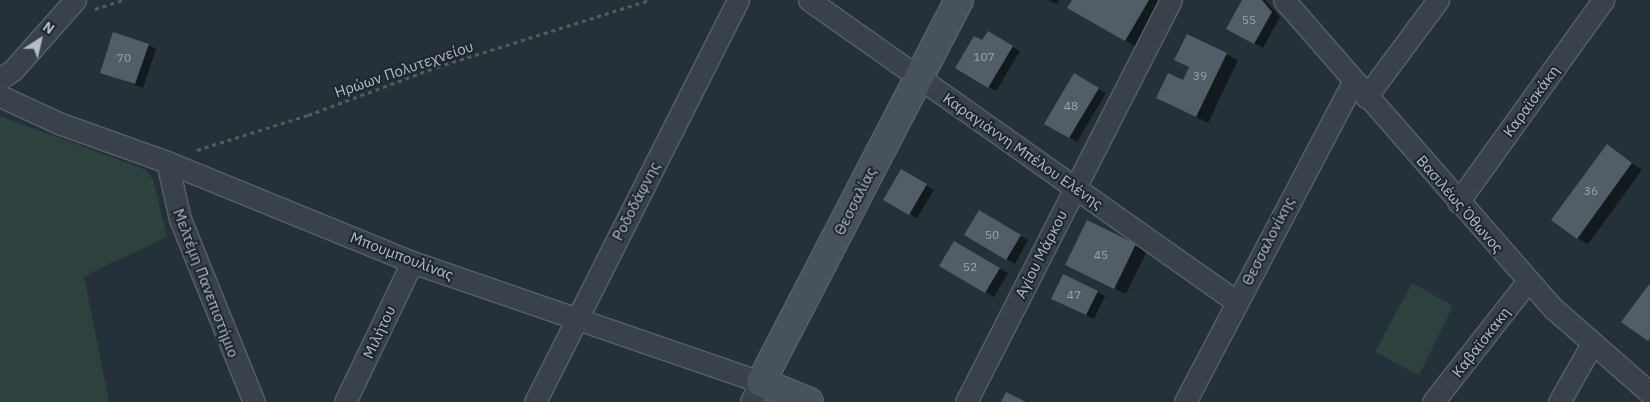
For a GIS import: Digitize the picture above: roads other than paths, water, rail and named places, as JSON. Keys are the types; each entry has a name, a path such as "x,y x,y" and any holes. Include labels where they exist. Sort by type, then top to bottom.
{"street":[{"path":"0,79 13,70 75,0"},
{"name":"Ροδοδάφνης","path":"535,402 738,0"},
{"name":"Καραγιάννη Μπέλου Ελένης","path":"809,0 1237,302"},
{"name":"Θεσσαλίας","path":"756,392 959,0"},
{"name":"Αγίου Μάρκου","path":"966,402 1171,0"},
{"name":"Βασιλέως Όθωνος","path":"1284,0 1528,281 1592,344 1650,393"},
{"name":"Θεσσαλονίκης","path":"1185,402 1237,302 1360,89 1438,0"},
{"name":"Καραϊσκάκη","path":"1458,202 1604,0"},
{"name":"Μπουμπουλίνας","path":"0,96 61,124 167,162 412,262 576,318 756,392 810,402"},
{"name":"Μελτέμη Πανεπιστήμιο","path":"167,162 180,219 254,402"},
{"name":"Μιλήτου","path":"345,402 412,262"},
{"name":"Καβαϊσκακη","path":"1433,402 1528,281"},
{"path":"1559,402 1592,344"}]}
